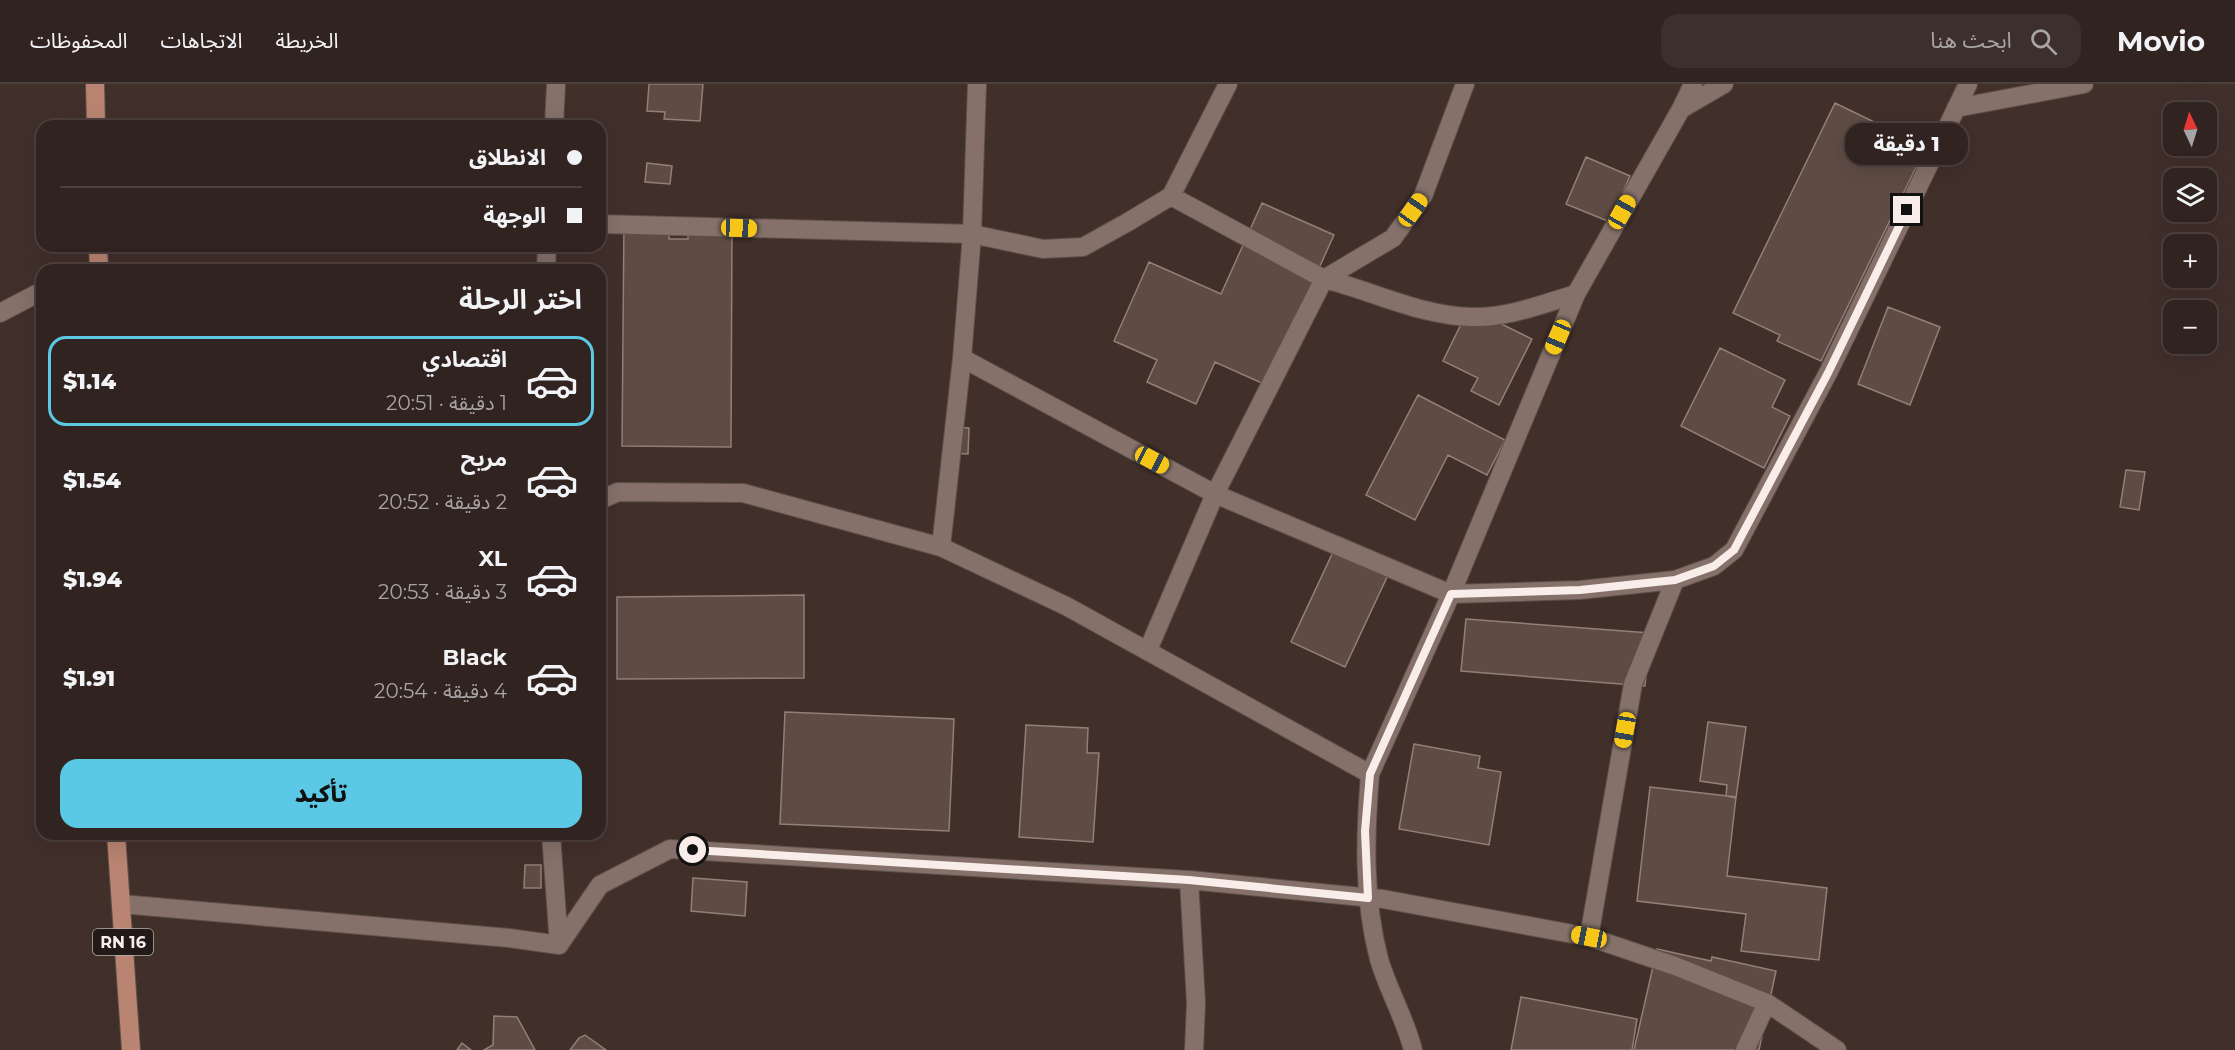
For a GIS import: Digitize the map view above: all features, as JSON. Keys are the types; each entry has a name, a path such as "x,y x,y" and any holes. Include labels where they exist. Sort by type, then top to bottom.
{"main road":[{"path":"95,84 96,120"},
{"name":"RN 16","path":"116,840 131,1050"}],"street":[{"path":"554,120 556,84"},
{"path":"941,547 962,358 972,234 977,84"},
{"path":"606,224 972,234 1043,249 1083,247 1171,196 1228,84"},
{"path":"1148,650 1215,494 1324,279 1393,238 1423,196 1465,84"},
{"path":"1413,1050 1409,1034 1379,959 1368,898 1365,831 1370,774 1451,594 1576,294 1693,84"},
{"path":"1680,109 1725,84"},
{"path":"962,358 1215,494 1451,594 1568,591 1675,580 1714,566 1734,550 1828,373 1968,84"},
{"path":"1956,108 2084,84"},
{"path":"1171,196 1324,279 1420,309 1472,317 1513,313 1576,294"},
{"path":"0,313 36,294"},
{"path":"606,497 618,492 742,493 941,547 1066,606 1370,774"},
{"path":"1589,937 1633,684 1675,580"},
{"path":"551,840 559,945"},
{"path":"559,945 600,885 670,849 1189,880 1383,899 1589,937 1675,966 1767,1003 1837,1050"},
{"path":"1189,880 1196,1004 1194,1050"},
{"path":"121,903 509,938 559,945"},
{"path":"1745,1050 1767,1003"}],"building":[{"path":"649,84 703,84 700,121 664,119 665,112 647,111"},
{"path":"1835,103 1926,147 1821,361 1777,341 1780,335 1733,313"},
{"path":"1586,157 1630,176 1610,222 1566,204"},
{"path":"647,163 672,166 670,184 645,182"},
{"path":"1262,203 1334,235 1266,385 1215,362 1196,404 1147,382 1157,360 1114,341 1149,262 1221,294"},
{"path":"624,220 670,220 669,239 688,239 688,223 732,223 731,447 622,446"},
{"path":"1888,307 1940,327 1910,405 1858,384"},
{"path":"1469,308 1532,339 1499,405 1471,391 1478,378 1443,361"},
{"path":"1720,348 1785,380 1772,407 1790,416 1764,468 1681,426"},
{"path":"1418,395 1505,440 1487,475 1448,455 1415,520 1366,495"},
{"path":"949,427 969,428 968,454 948,453"},
{"path":"2126,470 2145,472 2139,510 2120,507"},
{"path":"1340,537 1394,562 1345,667 1291,642"},
{"path":"804,595 804,678 617,679 617,597"},
{"path":"1466,619 1650,633 1645,686 1461,671"},
{"path":"785,712 954,719 949,831 780,824"},
{"path":"1708,722 1746,727 1736,798 1726,796 1727,785 1700,781"},
{"path":"1026,725 1088,728 1087,753 1099,753 1093,842 1019,837"},
{"path":"1414,744 1480,756 1478,768 1501,772 1489,845 1399,829"},
{"path":"1650,787 1736,797 1727,876 1827,888 1819,960 1741,951 1746,914 1637,901"},
{"path":"525,865 541,865 541,888 524,888"},
{"path":"693,878 747,882 745,916 691,911"},
{"path":"1657,949 1711,961 1712,957 1776,971 1759,1050 1634,1050"},
{"path":"1521,997 1637,1019 1632,1050 1511,1050"},
{"path":"494,1016 517,1017 535,1050 484,1050 493,1045"},
{"path":"585,1035 606,1050 570,1050 579,1038"},
{"path":"462,1043 471,1050 457,1050"}],"route":[{"path":"693,850 1189,880 1368,898 1365,831 1370,774 1451,594 1580,590 1675,580 1714,566 1734,550 1828,373 1907,210"}]}
